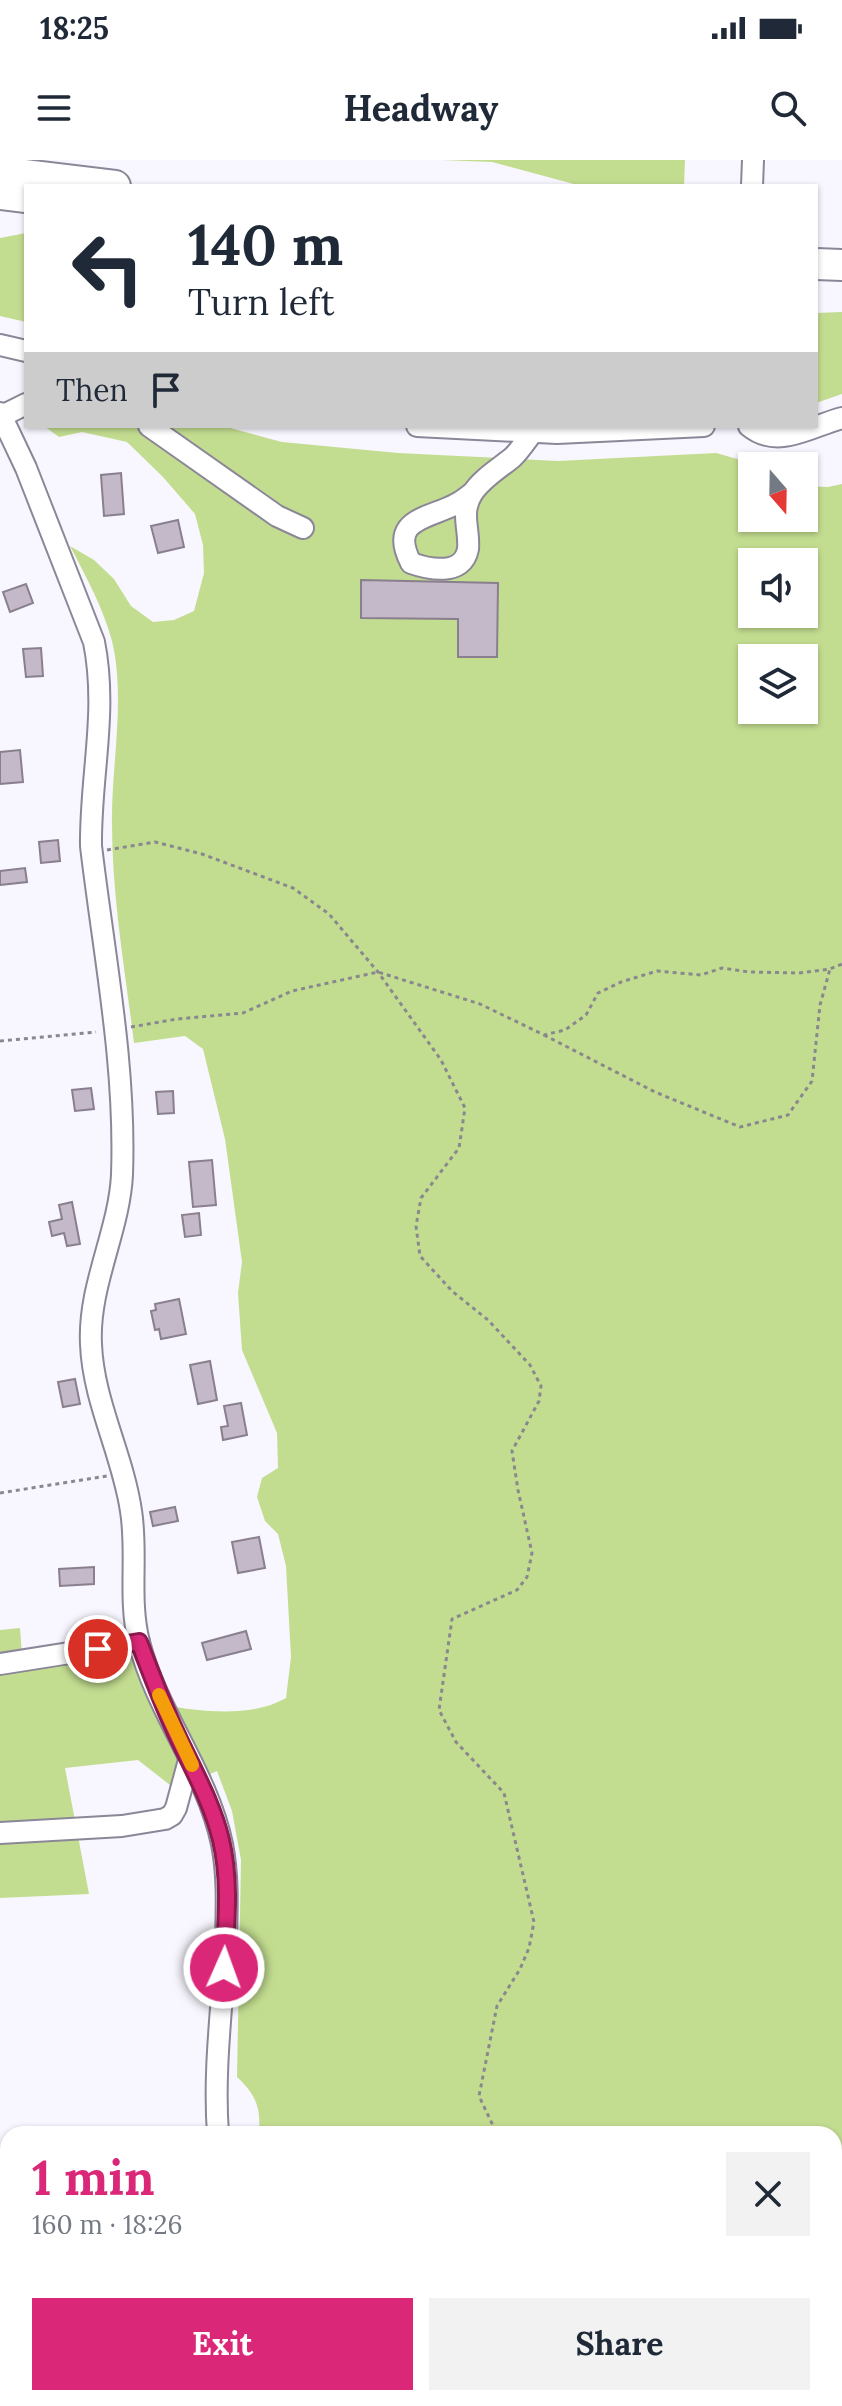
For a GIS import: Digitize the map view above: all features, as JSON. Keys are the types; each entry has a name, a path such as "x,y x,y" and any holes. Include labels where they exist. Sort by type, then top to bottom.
{"highway":[{"path":"0,172 99,184"},
{"path":"0,194 24,197"},
{"path":"818,264 842,265"},
{"path":"818,277 842,277"}],"street":[{"path":"752,184 753,160"},
{"path":"0,345 24,351"},
{"path":"24,405 1,414 26,468 96,653 101,689 91,820 92,852 116,1030 121,1179 96,1295 91,1344 95,1372 131,1508 133,1592 139,1642 214,1818 225,1863 224,1968 216,2081 218,2126"},
{"path":"818,426 842,418"},
{"path":"152,428 277,516 303,528"},
{"path":"450,428 532,433 678,428"},
{"path":"752,428 777,438 813,428"},
{"path":"472,493 516,454 532,433"},
{"path":"0,1664 139,1642"},
{"path":"0,1833 122,1826 165,1819 176,1808 189,1760"}],"path":[{"path":"92,852 155,842 202,854 293,888 329,914 378,972 441,1060 465,1108 459,1148 421,1198 416,1226 420,1256 452,1291 488,1320 530,1365 541,1386 539,1401 512,1451 532,1553 527,1577 517,1590 452,1619 439,1710 456,1742 504,1793 534,1922 529,1948 520,1969 497,2006 479,2096 493,2126"},
{"path":"544,1035 565,1030 586,1015 598,993 657,971 701,975 722,968 799,973 830,969 842,964"},
{"path":"0,1041 243,1013 292,991 378,972 480,1004 655,1092 740,1127 788,1115 812,1081 820,1005 830,969"},
{"path":"0,1493 122,1473"}],"green space":[{"path":"441,160 685,160 684,184 574,184 492,162"},
{"path":"24,233 24,322 0,316 0,238"},
{"path":"842,312 842,394 818,402 818,313"},
{"path":"47,428 230,428 282,442 398,453 558,461 716,453 738,459 738,532 818,532 818,487 842,484 842,2126 259,2126 256,2102 237,2077 241,1860 232,1811 217,1771 175,1789 138,1760 65,1768 89,1894 0,1898 0,1630 20,1628 23,1669 133,1654 150,1703 201,1710 255,1709 286,1698 291,1657 286,1566 278,1534 265,1521 257,1497 262,1478 278,1468 277,1433 242,1350 238,1293 242,1262 225,1139 203,1049 185,1036 134,1043 114,879 112,802 118,709 116,663 104,616 70,546 94,560 114,579 131,606 153,622 174,620 194,611 204,573 203,545 195,514 127,442 82,432 59,437"}],"building":[{"path":"121,473 124,514 104,516 101,475"},
{"path":"178,520 184,547 158,553 151,526"},
{"path":"361,580 498,583 497,657 458,657 458,619 361,618"},
{"path":"26,584 33,603 10,612 3,592"},
{"path":"41,648 43,676 26,677 23,649"},
{"path":"20,750 23,782 0,784 0,752"},
{"path":"58,840 60,861 41,863 39,842"},
{"path":"25,868 27,882 0,885 0,871"},
{"path":"91,1088 94,1109 75,1111 72,1090"},
{"path":"173,1091 174,1113 158,1114 156,1092"},
{"path":"212,1160 216,1205 193,1207 189,1162"},
{"path":"72,1202 80,1244 67,1246 64,1233 52,1236 49,1222 62,1219 59,1205"},
{"path":"199,1213 201,1235 185,1237 182,1215"},
{"path":"179,1299 186,1334 161,1339 159,1329 155,1330 151,1311 156,1310 155,1304"},
{"path":"210,1361 217,1400 198,1404 190,1365"},
{"path":"75,1379 80,1404 63,1407 58,1382"},
{"path":"241,1403 247,1435 223,1440 221,1427 228,1426 224,1406"},
{"path":"175,1507 178,1521 153,1526 150,1512"},
{"path":"259,1537 265,1568 238,1573 232,1542"},
{"path":"94,1567 94,1584 60,1586 59,1569"},
{"path":"246,1631 251,1649 207,1660 202,1643"}],"slow traffic":[{"path":"159,1695 192,1765"}],"route":[{"path":"98,1649 139,1642 208,1801 225,1863 224,1968"}]}
